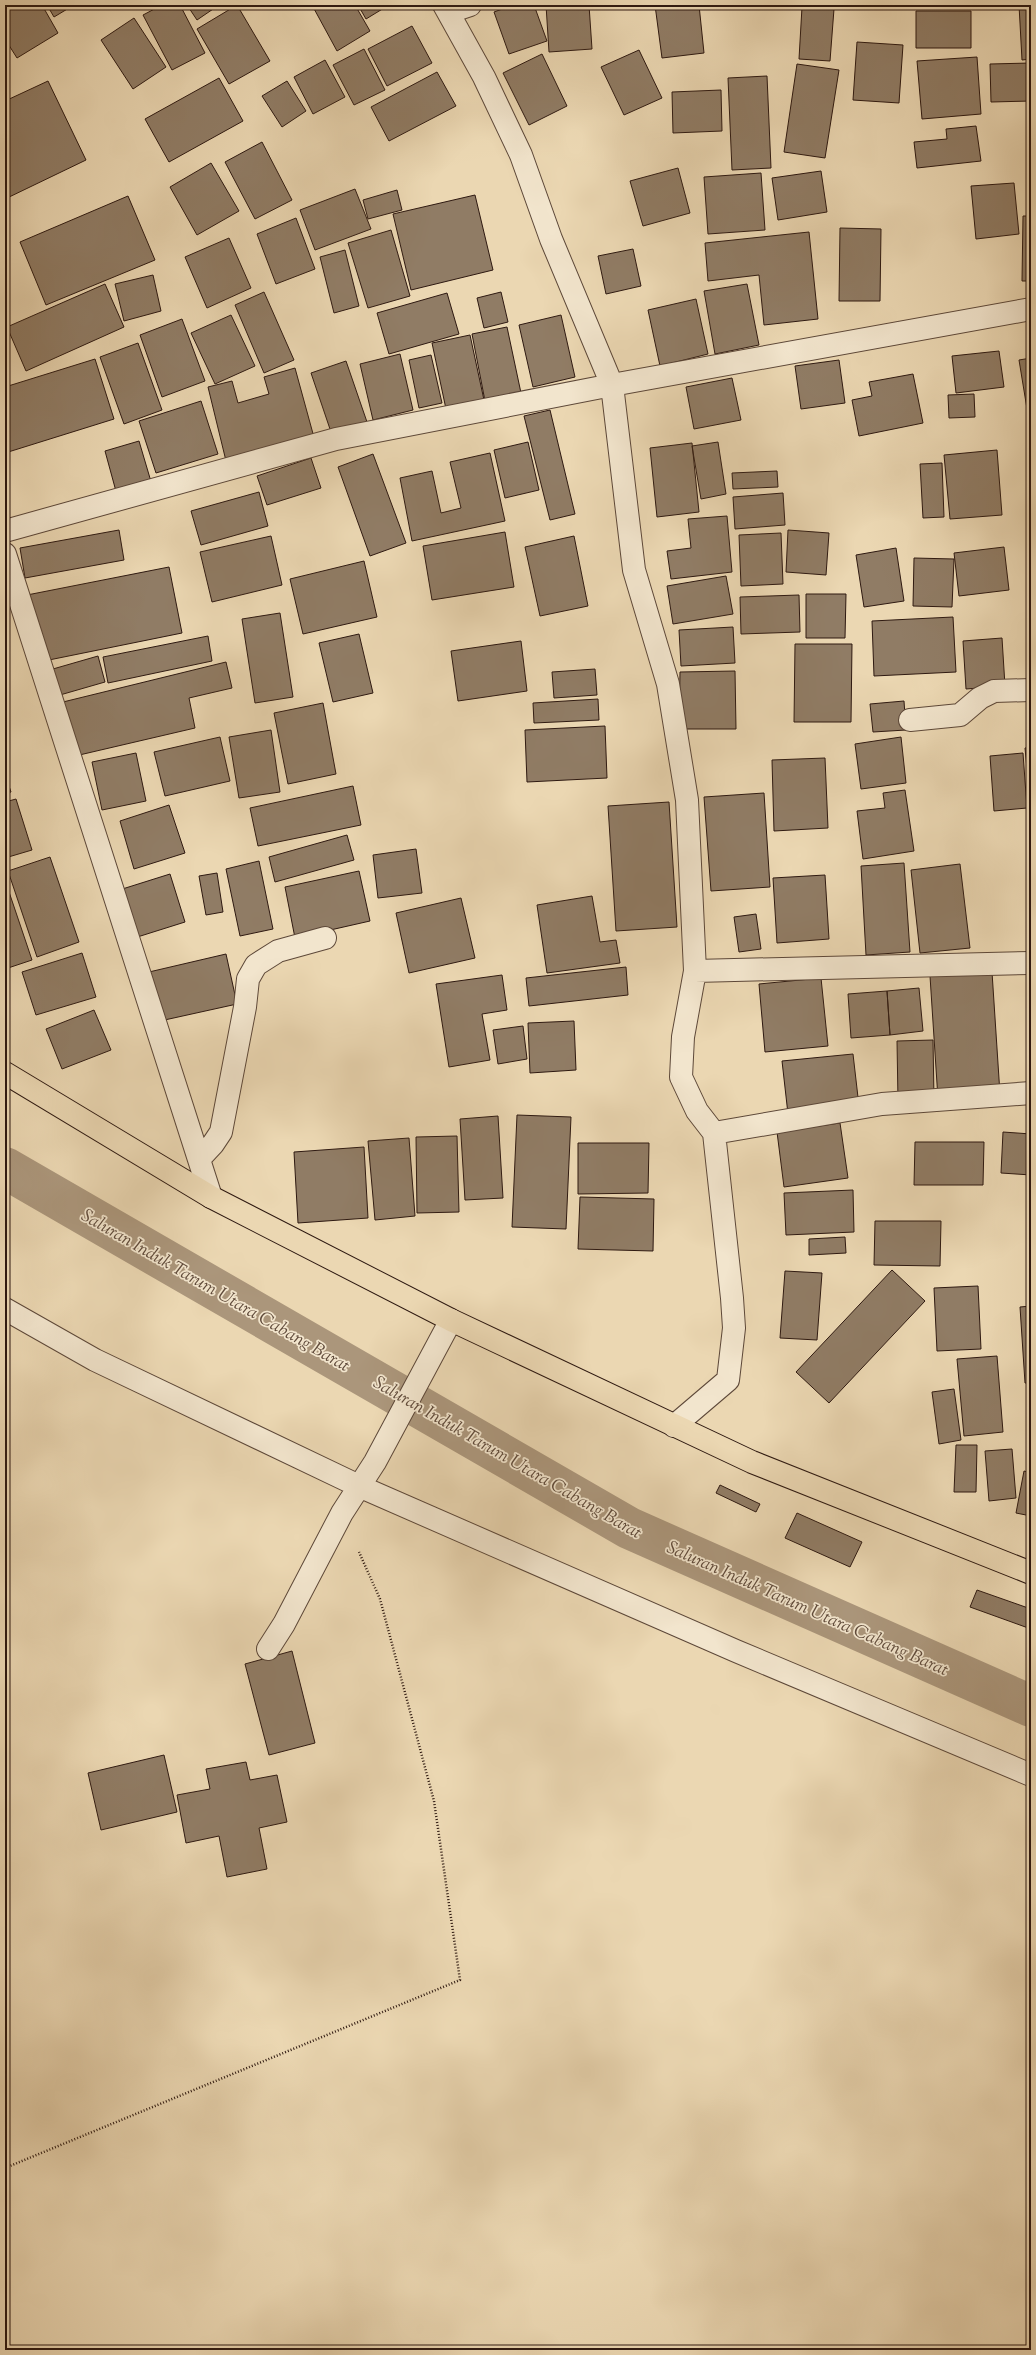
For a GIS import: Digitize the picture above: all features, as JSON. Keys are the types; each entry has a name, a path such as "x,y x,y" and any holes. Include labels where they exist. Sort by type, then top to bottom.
{"main road":[{"path":"5,1073 211,1197 451,1320 752,1462 1031,1573"}],"street":[{"path":"470,5 446,8 521,155 551,239 612,385 634,570 668,684 687,800 696,971 682,1037 681,1077 697,1111 714,1133 732,1298 732,1350 728,1380 674,1426"},
{"path":"5,532 336,439 612,385 1031,309"},
{"path":"5,554 211,1197"},
{"path":"910,720 960,715 980,698 994,691 1031,690"},
{"path":"199,1159 213,1144 221,1132 245,1007 248,979 256,965 278,951 325,938"},
{"path":"696,971 1031,963"},
{"path":"714,1133 882,1104 1031,1093"},
{"path":"5,1309 94,1360 360,1487 728,1648 1031,1775"},
{"path":"268,1649 284,1624 342,1513 375,1462 451,1320"}],"path":[{"path":"5,2168 460,1980 434,1801 380,1599 342,1513"}],"building":[{"path":"5,5 42,5 58,33 17,58 5,39"},
{"path":"47,5 74,5 54,17"},
{"path":"162,5 180,5 205,53 172,70 143,15"},
{"path":"187,5 219,5 197,20"},
{"path":"237,5 270,61 229,84 197,29"},
{"path":"312,5 355,5 370,31 337,51"},
{"path":"358,5 389,5 366,19"},
{"path":"513,5 534,5 547,41 509,54 494,12"},
{"path":"546,5 589,5 592,49 549,52"},
{"path":"655,5 699,5 704,53 662,58"},
{"path":"1019,5 1031,5 1031,59 1022,60"},
{"path":"802,7 834,9 830,61 799,59"},
{"path":"916,11 971,11 971,48 916,48"},
{"path":"134,18 166,67 133,89 101,40"},
{"path":"412,26 432,63 387,86 368,49"},
{"path":"857,42 903,45 899,103 853,100"},
{"path":"364,49 385,90 354,105 333,65"},
{"path":"639,50 662,98 624,115 601,67"},
{"path":"542,54 567,106 529,125 503,73"},
{"path":"977,57 981,114 922,119 917,61"},
{"path":"325,60 345,97 313,114 294,77"},
{"path":"1031,63 1031,101 991,102 990,64"},
{"path":"797,64 839,70 825,158 784,152"},
{"path":"437,72 456,106 389,141 371,107"},
{"path":"767,76 771,168 732,170 728,78"},
{"path":"219,78 243,121 169,162 145,119"},
{"path":"48,81 86,160 5,199 5,101"},
{"path":"287,81 306,111 282,127 262,96"},
{"path":"721,90 722,131 673,133 672,92"},
{"path":"976,126 981,161 917,168 914,142 947,139 946,129"},
{"path":"262,142 292,200 255,219 225,162"},
{"path":"211,163 239,211 197,235 170,187"},
{"path":"678,168 690,213 643,226 630,181"},
{"path":"821,171 827,212 778,220 772,178"},
{"path":"761,173 765,230 708,234 704,177"},
{"path":"1014,183 1019,234 976,239 971,186"},
{"path":"355,189 371,229 315,250 300,210"},
{"path":"397,190 402,210 368,219 363,200"},
{"path":"475,195 493,270 411,290 393,214"},
{"path":"128,196 155,260 46,305 20,242"},
{"path":"1023,216 1031,216 1031,281 1022,281"},
{"path":"296,218 315,269 276,284 257,234"},
{"path":"840,228 881,229 880,301 839,301"},
{"path":"391,230 410,296 368,308 348,243"},
{"path":"809,232 818,319 764,325 759,275 708,281 705,243"},
{"path":"229,238 251,288 207,308 185,257"},
{"path":"633,249 641,286 606,294 598,256"},
{"path":"345,250 359,306 334,313 320,257"},
{"path":"153,275 161,311 124,321 115,284"},
{"path":"105,284 124,327 26,371 7,327"},
{"path":"747,284 759,345 715,354 704,291"},
{"path":"264,292 294,360 264,373 235,305"},
{"path":"501,292 508,322 484,328 477,298"},
{"path":"447,293 459,334 389,354 377,313"},
{"path":"696,299 708,354 660,366 648,310"},
{"path":"231,315 255,366 215,384 191,333"},
{"path":"561,315 575,377 533,387 519,325"},
{"path":"182,319 205,381 162,397 140,335"},
{"path":"507,327 521,393 485,401 472,334"},
{"path":"470,335 484,400 446,409 432,343"},
{"path":"138,343 162,410 124,424 100,357"},
{"path":"999,351 1004,387 956,393 952,356"},
{"path":"400,354 413,410 373,420 360,364"},
{"path":"431,355 442,403 419,408 409,360"},
{"path":"1031,358 1031,414 1028,415 1019,360"},
{"path":"95,359 114,419 5,453 5,387"},
{"path":"839,360 845,403 801,409 795,366"},
{"path":"346,361 367,422 332,435 311,373"},
{"path":"295,368 315,441 227,465 208,387 232,381 238,403 269,394 264,377"},
{"path":"913,374 923,423 859,436 852,400 872,396 869,382"},
{"path":"732,378 741,420 694,429 686,387"},
{"path":"974,394 975,417 949,418 948,395"},
{"path":"201,401 218,454 156,473 139,421"},
{"path":"550,410 575,514 550,520 524,416"},
{"path":"139,441 152,485 117,495 105,451"},
{"path":"528,442 539,490 505,498 494,450"},
{"path":"718,442 726,494 701,499 692,446"},
{"path":"692,443 699,512 657,517 650,448"},
{"path":"997,450 1002,515 950,519 944,455"},
{"path":"490,453 505,521 412,541 400,478 432,471 441,513 461,508 450,462"},
{"path":"373,454 406,543 370,556 338,467"},
{"path":"311,458 321,488 267,505 257,476"},
{"path":"942,463 944,517 923,518 920,464"},
{"path":"777,471 778,487 733,489 732,473"},
{"path":"259,492 268,526 201,545 191,511"},
{"path":"783,493 785,525 735,529 733,497"},
{"path":"727,516 732,572 671,579 667,551 691,548 688,519"},
{"path":"119,530 124,560 25,578 20,548"},
{"path":"788,530 829,533 826,575 786,572"},
{"path":"505,532 514,587 432,600 423,546"},
{"path":"781,533 783,584 741,586 739,535"},
{"path":"271,536 282,585 212,602 200,552"},
{"path":"574,536 588,606 540,616 525,547"},
{"path":"1004,547 1009,590 959,596 954,553"},
{"path":"896,548 904,601 864,607 856,555"},
{"path":"914,558 954,559 952,607 913,606"},
{"path":"364,561 377,617 303,634 290,579"},
{"path":"169,567 182,633 39,662 27,595"},
{"path":"726,576 733,614 673,624 667,586"},
{"path":"806,594 846,594 845,638 806,638"},
{"path":"799,595 800,632 741,634 740,597"},
{"path":"280,613 293,697 255,703 242,619"},
{"path":"953,617 956,672 874,676 872,621"},
{"path":"733,627 735,663 681,666 679,630"},
{"path":"359,634 373,693 333,702 319,643"},
{"path":"208,636 212,661 108,683 103,657"},
{"path":"1002,638 1005,686 966,689 963,641"},
{"path":"521,641 527,691 458,701 451,651"},
{"path":"795,644 852,644 851,722 794,722"},
{"path":"98,656 105,682 53,697 46,671"},
{"path":"226,662 232,688 189,698 195,728 75,756 63,702"},
{"path":"595,669 597,695 554,698 552,672"},
{"path":"735,671 736,729 679,729 680,672"},
{"path":"598,699 599,720 534,723 533,703"},
{"path":"904,701 906,730 873,732 870,704"},
{"path":"323,703 336,774 288,784 274,713"},
{"path":"605,726 607,778 527,782 525,730"},
{"path":"271,730 280,792 239,798 229,737"},
{"path":"220,737 230,781 165,796 154,752"},
{"path":"901,737 906,783 861,789 855,744"},
{"path":"1031,747 1031,800 1030,800 1025,748"},
{"path":"136,753 146,801 102,810 92,762"},
{"path":"1023,753 1027,808 994,811 990,756"},
{"path":"825,758 828,828 774,831 772,760"},
{"path":"5,774 11,792 5,794"},
{"path":"353,786 361,825 258,846 250,808"},
{"path":"905,790 914,851 863,859 857,811 885,808 883,793"},
{"path":"764,793 770,887 711,891 704,797"},
{"path":"16,799 32,850 5,858 5,802"},
{"path":"669,802 677,927 616,931 608,806"},
{"path":"169,805 185,853 134,869 120,821"},
{"path":"347,835 354,860 275,882 269,857"},
{"path":"416,849 422,893 378,898 373,855"},
{"path":"50,857 79,942 37,957 8,871"},
{"path":"259,861 273,929 240,936 226,869"},
{"path":"904,863 910,952 866,955 861,866"},
{"path":"960,864 970,948 920,953 911,870"},
{"path":"359,871 370,921 295,938 285,887"},
{"path":"217,873 223,912 206,915 199,876"},
{"path":"170,874 185,922 131,939 116,891"},
{"path":"825,875 829,939 777,943 773,878"},
{"path":"5,880 32,960 5,969"},
{"path":"592,896 600,942 616,940 620,963 547,973 537,905"},
{"path":"461,898 475,958 409,973 396,913"},
{"path":"756,914 761,949 739,952 734,917"},
{"path":"82,953 96,997 36,1015 22,972"},
{"path":"226,954 237,1004 160,1021 149,972"},
{"path":"626,967 628,995 529,1006 526,978"},
{"path":"992,972 1000,1094 938,1099 930,976"},
{"path":"502,975 507,1010 482,1014 490,1060 449,1067 436,984"},
{"path":"821,978 828,1046 765,1052 759,984"},
{"path":"919,988 923,1031 890,1035 887,991"},
{"path":"887,991 890,1035 851,1038 848,994"},
{"path":"94,1010 111,1050 62,1069 46,1029"},
{"path":"574,1021 576,1070 530,1073 528,1023"},
{"path":"523,1026 527,1059 498,1064 493,1030"},
{"path":"933,1040 934,1100 898,1101 897,1041"},
{"path":"853,1054 859,1106 788,1114 782,1061"},
{"path":"517,1115 571,1117 566,1229 512,1227"},
{"path":"498,1116 503,1198 465,1200 460,1119"},
{"path":"840,1123 848,1178 784,1187 777,1132"},
{"path":"1003,1132 1031,1134 1031,1175 1001,1173"},
{"path":"457,1136 459,1212 417,1213 416,1137"},
{"path":"409,1138 415,1216 375,1220 368,1141"},
{"path":"915,1142 984,1142 983,1185 914,1185"},
{"path":"578,1143 649,1143 648,1193 578,1194"},
{"path":"364,1147 368,1218 298,1223 294,1152"},
{"path":"853,1190 854,1232 786,1235 784,1193"},
{"path":"580,1197 654,1199 653,1251 578,1249"},
{"path":"875,1221 941,1221 940,1266 874,1265"},
{"path":"845,1237 846,1253 809,1255 809,1239"},
{"path":"892,1270 925,1301 829,1403 796,1372"},
{"path":"785,1271 822,1273 817,1340 780,1338"},
{"path":"978,1286 981,1349 937,1351 934,1288"},
{"path":"1031,1306 1031,1383 1025,1383 1020,1307"},
{"path":"997,1356 1003,1432 964,1436 957,1359"},
{"path":"954,1389 961,1440 939,1444 932,1392"},
{"path":"956,1445 977,1445 976,1492 954,1492"},
{"path":"1012,1449 1016,1498 989,1501 985,1451"},
{"path":"1024,1471 1031,1473 1031,1516 1016,1513"},
{"path":"720,1485 760,1504 756,1512 716,1493"},
{"path":"797,1513 862,1542 850,1567 785,1538"},
{"path":"977,1590 1031,1609 1031,1629 970,1607"},
{"path":"292,1651 315,1743 269,1755 245,1664"},
{"path":"164,1755 177,1812 101,1830 88,1773"},
{"path":"246,1762 250,1780 277,1775 287,1822 259,1828 267,1869 227,1877 219,1836 186,1843 177,1795 210,1789 206,1769"}],"waterway":[{"name":"Saluran Induk Tarum Utara Cabang Barat","path":"5,1168 629,1528 1031,1706"}]}
